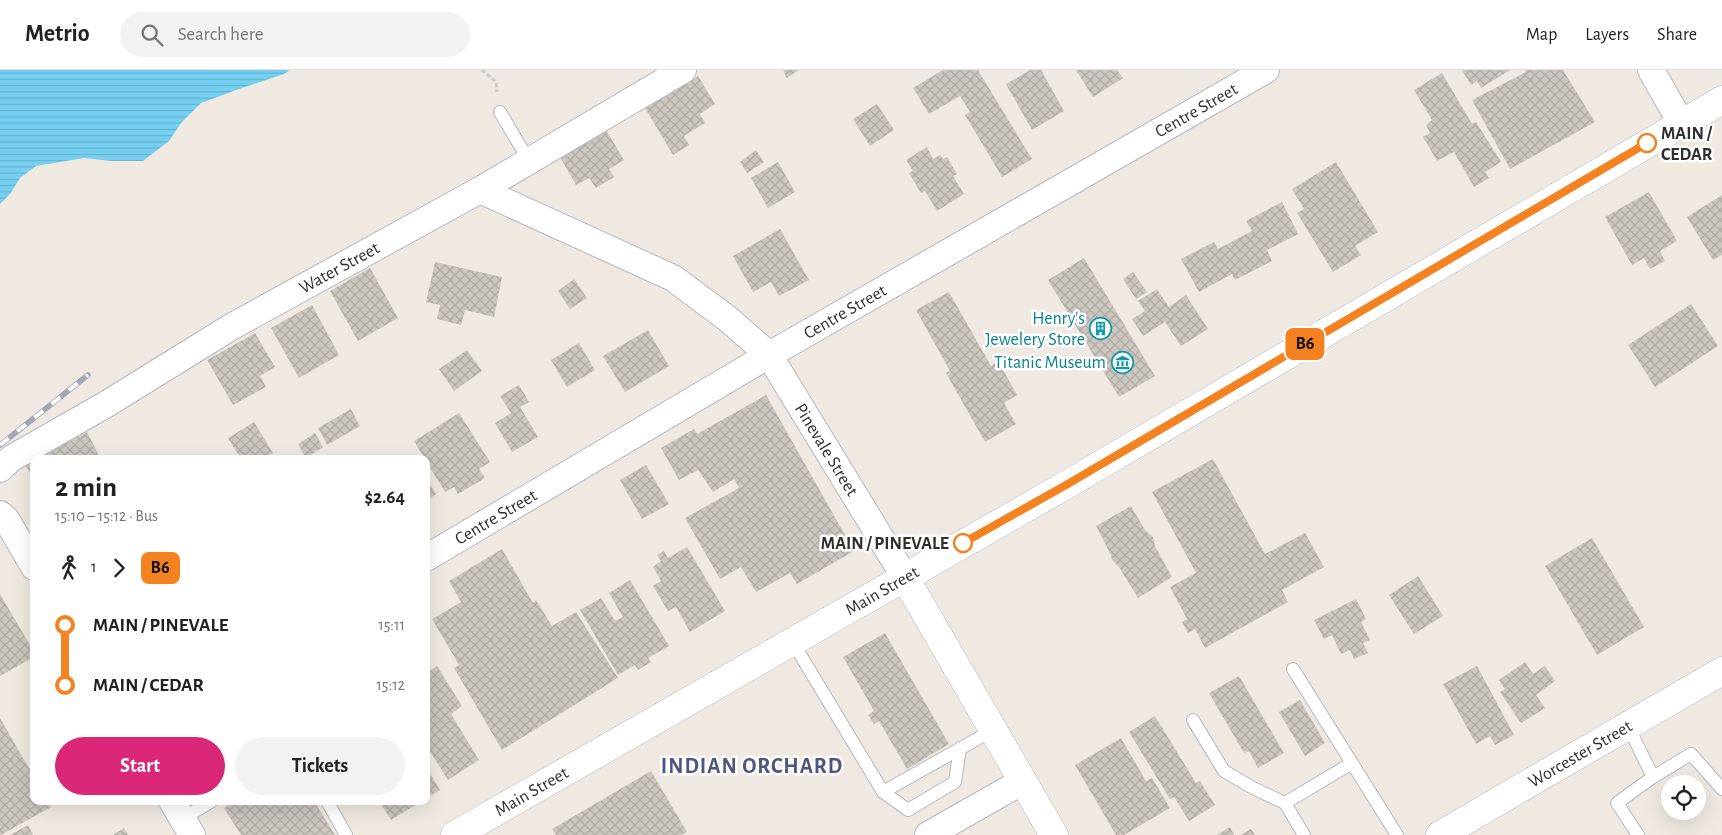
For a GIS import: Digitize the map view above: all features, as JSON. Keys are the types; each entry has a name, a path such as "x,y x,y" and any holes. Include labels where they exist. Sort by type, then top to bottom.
{"main road":[{"name":"Main Street","path":"455,835 1058,489 1722,100"},
{"name":"Pinevale Street","path":"904,576 1054,835"},
{"name":"Worcester Street","path":"1440,835 1722,672"}],"street":[{"name":"Water Street","path":"0,470 12,458 105,405 231,327 480,190 683,70"},
{"name":"Centre Street","path":"430,556 770,355 1266,70"},
{"path":"1651,70 1681,123"},
{"name":"Pinevale Street","path":"480,190 673,278 728,319 770,355 904,576"},
{"path":"0,514 6,520 30,560"},
{"path":"928,835 1022,781"}],"lane":[{"path":"500,112 529,161"},
{"path":"792,641 883,792 908,810 955,782 960,748"},
{"path":"1293,669 1397,835"},
{"path":"1193,720 1224,771 1253,788 1285,803 1304,835"},
{"path":"1628,726 1653,777"},
{"path":"883,792 993,730"},
{"path":"1638,835 1617,803 1653,777 1691,754 1722,789"},
{"path":"1285,803 1352,763"},
{"path":"182,818 205,805"},
{"path":"328,805 346,835"}],"water":[{"path":"0,70 290,70 284,74 201,103 181,123 169,141 143,161 112,161 84,158 36,166 20,178 10,194 0,204"}],"building":[{"path":"783,70 799,70 787,78"},
{"path":"943,70 978,70 1032,159 1002,177 965,115 970,112 960,96 929,114 913,88"},
{"path":"1030,70 1041,70 1064,111 1032,130 1006,84"},
{"path":"1076,70 1117,70 1123,78 1093,97"},
{"path":"1462,70 1510,70 1481,88 1477,81 1471,85"},
{"path":"1525,70 1563,70 1595,122 1510,169 1472,100 1526,72"},
{"path":"1442,73 1472,124 1476,122 1501,162 1485,172 1489,178 1474,187 1454,152 1437,161 1423,137 1430,133 1426,125 1432,120 1414,90"},
{"path":"698,76 715,104 700,114 705,123 684,136 689,145 673,155 645,108"},
{"path":"877,104 894,130 870,146 853,119"},
{"path":"606,130 624,160 609,169 614,177 596,188 589,178 576,185 560,157"},
{"path":"927,147 933,159 940,155 943,159 947,157 957,174 953,176 964,194 937,211 925,191 921,193 909,173 913,171 906,160"},
{"path":"756,150 764,162 747,173 740,162"},
{"path":"778,162 795,192 768,208 751,178"},
{"path":"1336,162 1378,232 1355,246 1361,255 1333,272 1297,213 1304,209 1292,189"},
{"path":"1649,192 1677,241 1660,251 1665,261 1650,269 1644,258 1632,265 1605,217"},
{"path":"1722,195 1722,255 1713,260 1687,217"},
{"path":"1282,202 1298,234 1267,250 1272,261 1235,280 1232,274 1199,292 1181,259 1214,242 1218,249 1252,231 1246,221"},
{"path":"780,229 809,280 779,296 771,282 753,292 733,256"},
{"name":"Henry's Jewelery Store","path":"1084,258 1155,376 1119,397 1048,280"},
{"path":"435,262 502,277 494,317 465,310 461,325 437,319 440,305 426,302"},
{"path":"370,268 398,318 358,341 330,291"},
{"path":"1133,272 1147,292 1136,299 1123,279"},
{"path":"574,279 587,298 570,309 558,291"},
{"path":"1157,289 1169,307 1186,295 1208,329 1181,346 1165,322 1143,336 1132,319 1145,311 1138,301"},
{"path":"949,292 991,366 998,361 1017,395 1004,403 1016,424 985,442 946,373 950,371 916,310"},
{"path":"1691,304 1718,346 1655,387 1628,345"},
{"path":"312,305 339,355 299,378 271,328"},
{"path":"648,330 669,366 625,392 603,356"},
{"path":"255,333 275,367 260,376 266,387 233,405 207,360"},
{"path":"579,343 595,370 567,387 551,360"},
{"path":"467,350 482,371 454,391 439,369"},
{"path":"519,385 529,402 520,407 538,437 512,452 495,423 511,413 500,396"},
{"path":"766,395 854,551 797,584 790,573 756,592 741,567 720,579 685,518 739,488 734,479 713,492 698,470 679,480 661,448 694,429 697,434"},
{"path":"351,409 360,426 327,445 318,428"},
{"path":"459,413 490,462 479,469 485,478 458,494 454,487 445,492 430,468 430,455 423,455 414,441"},
{"path":"254,422 273,453 270,455 239,455 228,438"},
{"path":"87,432 99,455 44,455"},
{"path":"315,433 323,447 311,455 304,455 298,444"},
{"path":"1213,459 1265,554 1305,533 1324,567 1282,590 1288,602 1205,648 1195,629 1188,633 1182,622 1187,619 1170,587 1196,573 1152,492"},
{"path":"30,462 30,473 25,464"},
{"path":"646,465 669,504 642,519 620,480"},
{"path":"430,484 436,494 430,498"},
{"path":"1131,506 1145,530 1153,537 1155,546 1172,577 1138,598 1119,567 1112,560 1096,526"},
{"path":"1592,538 1644,627 1597,655 1545,566"},
{"path":"687,547 725,611 690,632 676,607 668,611 653,586 661,581 653,567 661,561 657,555 664,551 668,558"},
{"path":"502,549 533,603 536,600 552,626 576,612 618,678 502,750 454,668 459,665 432,619 461,602 449,581"},
{"path":"1418,576 1443,616 1414,634 1389,595"},
{"path":"630,580 669,646 648,658 651,662 638,670 635,665 618,675 580,610 601,598 615,621 623,617 609,593"},
{"path":"0,594 30,645 30,659 0,676"},
{"path":"1356,599 1366,619 1361,622 1370,640 1363,643 1368,653 1354,659 1350,650 1341,654 1332,635 1324,639 1314,620"},
{"path":"885,633 949,744 907,769 879,721 874,724 868,715 874,711 843,657"},
{"path":"1525,662 1533,674 1545,666 1555,681 1536,695 1545,708 1521,723 1500,692 1505,689 1499,680"},
{"path":"437,666 462,706 451,714 479,760 448,780 430,751 430,670"},
{"path":"1477,666 1514,735 1495,745 1490,736 1476,744 1443,684"},
{"path":"1239,676 1284,753 1258,768 1249,751 1244,753 1209,693"},
{"path":"1300,700 1325,743 1305,756 1279,712"},
{"path":"1155,716 1196,783 1200,781 1215,805 1189,821 1174,797 1170,799 1129,732"},
{"path":"0,718 30,770 30,805 50,805 51,807 0,835"},
{"path":"1121,738 1146,781 1152,778 1170,808 1124,835 1116,835 1075,765"},
{"path":"651,771 687,832 681,835 556,835 552,829"},
{"path":"430,774 440,790 430,796"},
{"path":"229,805 316,805 335,835 241,835 224,808"},
{"path":"382,805 415,805 391,820"},
{"path":"28,825 33,835 10,835"},
{"path":"1230,827 1234,835 1217,835"},
{"path":"124,828 128,835 113,835"},
{"path":"1251,829 1255,835 1241,835"}],"railway":[{"path":"0,445 88,375"}],"bus line":[{"name":"B6","path":"963,543 1066,485 1647,143"}],"place":[{"name":"MAIN / CEDAR","path":"1647,143"},
{"name":"Henry's Jewelery Store","path":"1101,328"},
{"name":"Titanic Museum","path":"1122,362"},
{"name":"MAIN / PINEVALE","path":"963,543"}],"district":[{"name":"INDIAN ORCHARD","path":"752,765"}]}
